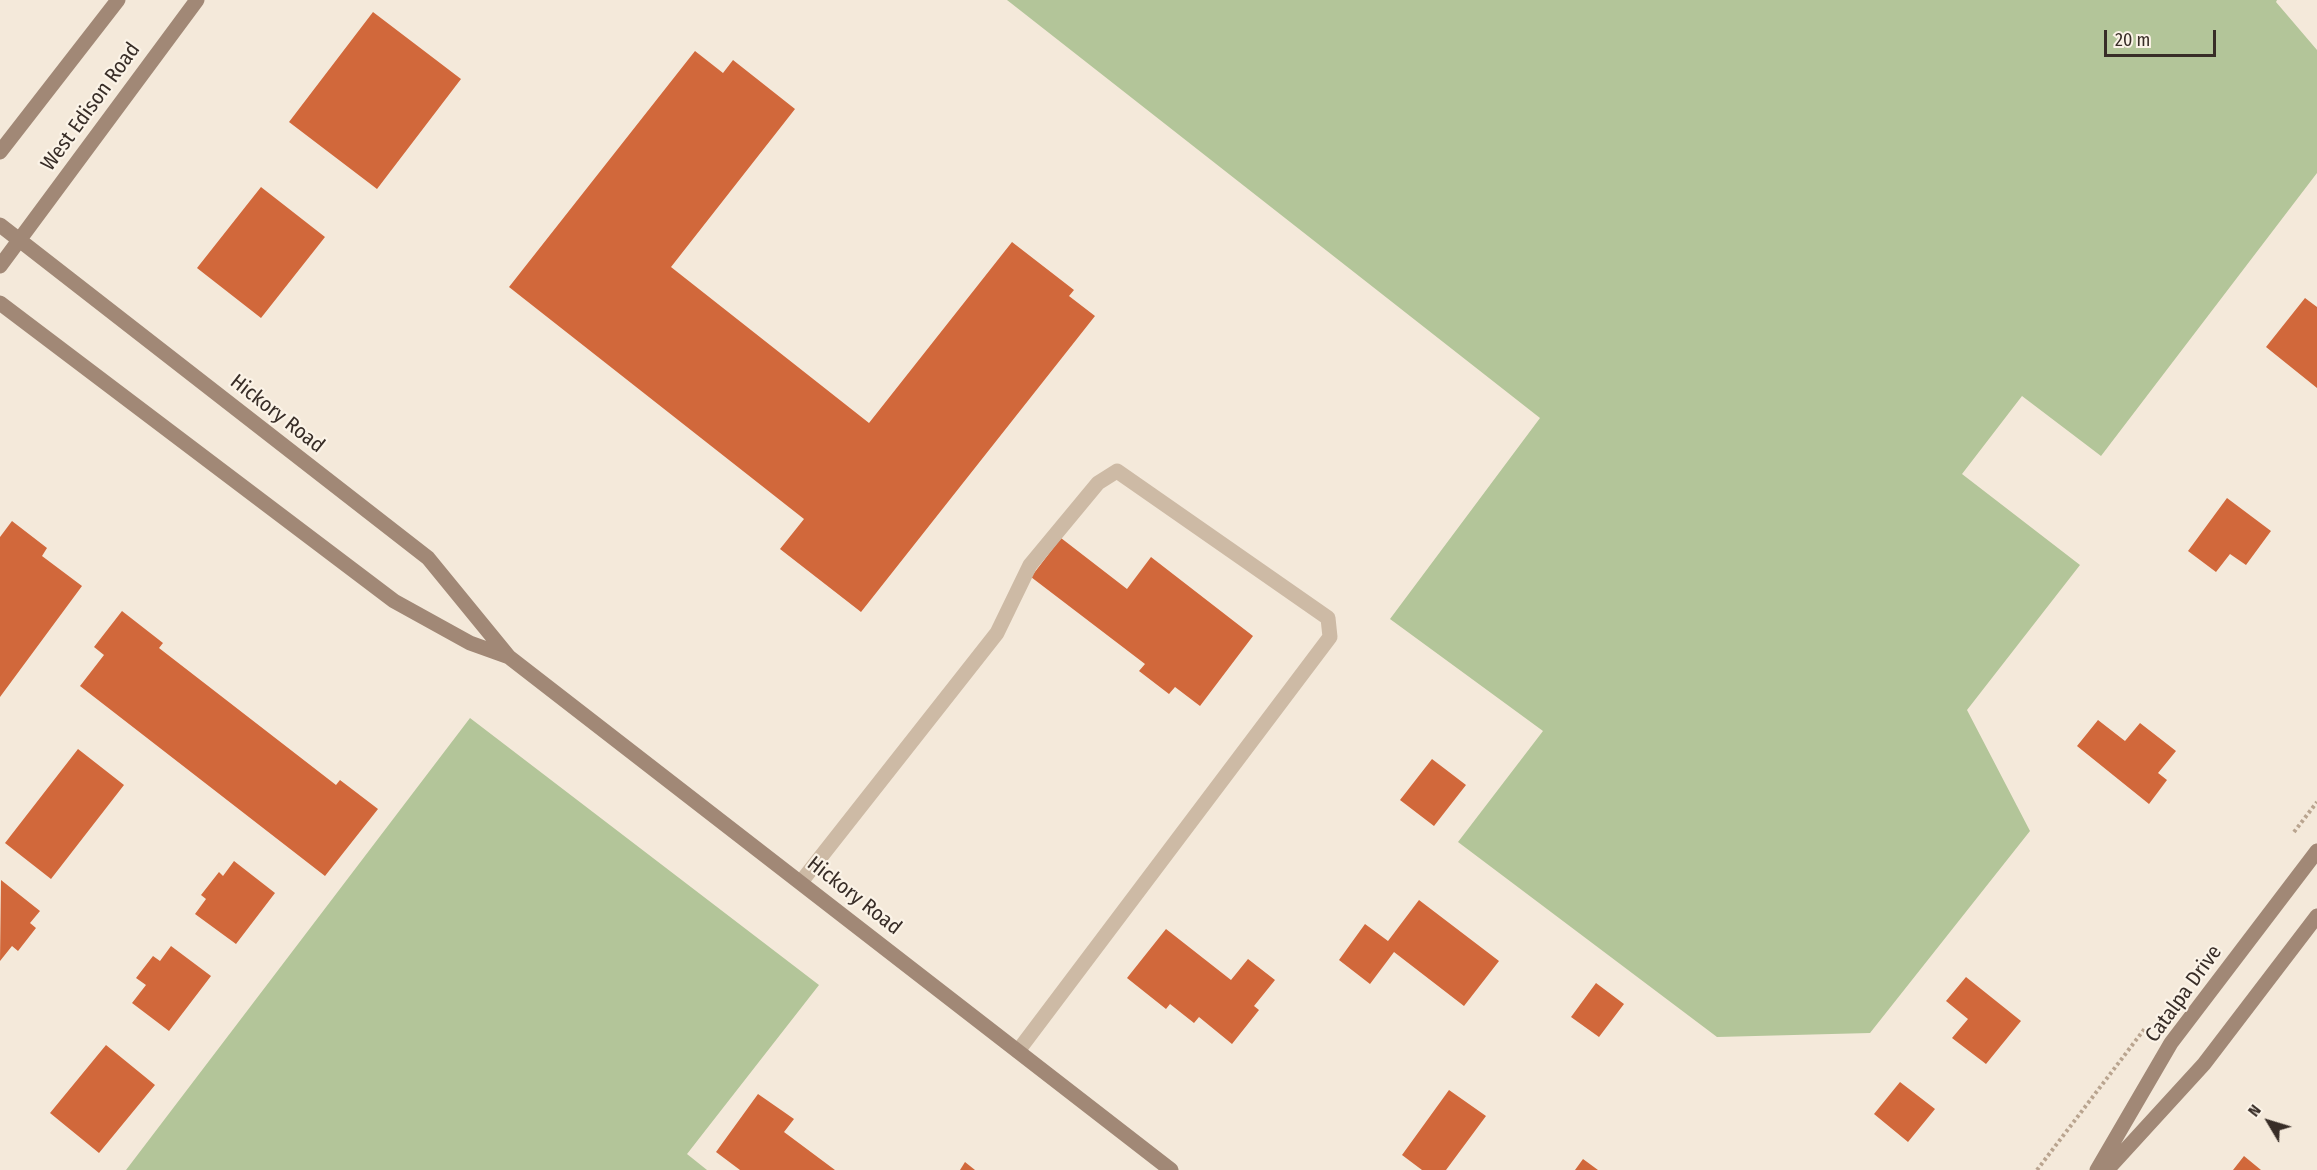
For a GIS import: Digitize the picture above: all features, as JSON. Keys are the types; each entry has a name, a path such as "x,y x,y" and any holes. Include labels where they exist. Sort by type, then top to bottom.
{"street":[{"name":"West Edison Road","path":"0,152 118,0"},
{"name":"West Edison Road","path":"0,266 197,0"},
{"name":"Hickory Road","path":"0,225 428,558 509,657 1171,1170"},
{"name":"Hickory Road","path":"0,303 394,601 470,643 509,657"},
{"name":"Catalpa Drive","path":"2097,1170 2171,1043 2317,851"},
{"path":"2107,1170 2204,1064 2317,916"}],"lane":[{"path":"801,882 998,633 1030,565 1098,483 1117,471 1328,618 1330,638 1018,1051"}],"green space":[{"path":"1007,0 2277,0 2276,2 2317,50 2317,173 2101,456 2022,396 1962,474 2080,565 1967,710 2030,831 1870,1033 1717,1037 1458,842 1543,731 1390,619 1540,418"},
{"path":"470,718 819,985 687,1154 707,1170 126,1170"}],"building":[{"path":"373,12 461,79 377,189 289,122"},
{"path":"695,51 723,73 733,60 795,109 671,267 869,423 1012,242 1074,290 1069,296 1095,316 861,612 780,549 804,519 509,287"},
{"path":"261,187 325,237 261,318 197,268"},
{"path":"2305,298 2317,307 2317,388 2266,347"},
{"path":"2227,498 2271,531 2246,565 2230,554 2216,572 2188,551"},
{"path":"12,521 47,548 42,556 82,586 0,697 0,537"},
{"path":"1061,538 1127,589 1151,557 1253,636 1200,706 1175,687 1169,694 1139,671 1145,664 1031,577"},
{"path":"122,611 163,643 159,648 336,785 340,780 378,809 325,876 80,686 104,655 94,647"},
{"path":"2098,720 2125,741 2140,723 2176,751 2158,773 2167,780 2149,804 2077,746"},
{"path":"78,749 124,785 51,879 5,843"},
{"path":"1432,759 1466,785 1434,826 1400,800"},
{"path":"234,861 275,893 236,944 195,914 206,899 201,895 219,872 223,876"},
{"path":"1,880 40,911 30,923 36,928 18,951 12,946 0,961"},
{"path":"1419,900 1499,961 1464,1006 1394,952 1370,984 1339,960 1365,924 1388,941"},
{"path":"1166,929 1231,980 1248,959 1275,980 1254,1006 1259,1010 1232,1044 1199,1017 1194,1023 1170,1004 1166,1009 1127,978"},
{"path":"171,946 211,976 169,1031 132,1003 146,985 136,978 153,956 160,961"},
{"path":"1966,977 2021,1021 1986,1064 1952,1038 1968,1019 1946,1001"},
{"path":"1596,983 1624,1004 1599,1037 1571,1017"},
{"path":"106,1045 155,1085 99,1153 50,1113"},
{"path":"1900,1082 1935,1109 1908,1142 1874,1114"},
{"path":"1449,1090 1486,1116 1446,1170 1422,1170 1402,1155"},
{"path":"758,1094 794,1119 784,1132 835,1170 740,1170 716,1152"},
{"path":"2244,1156 2261,1170 2233,1170"},
{"path":"1583,1159 1598,1170 1575,1170"},
{"path":"965,1162 975,1170 960,1170"}]}
